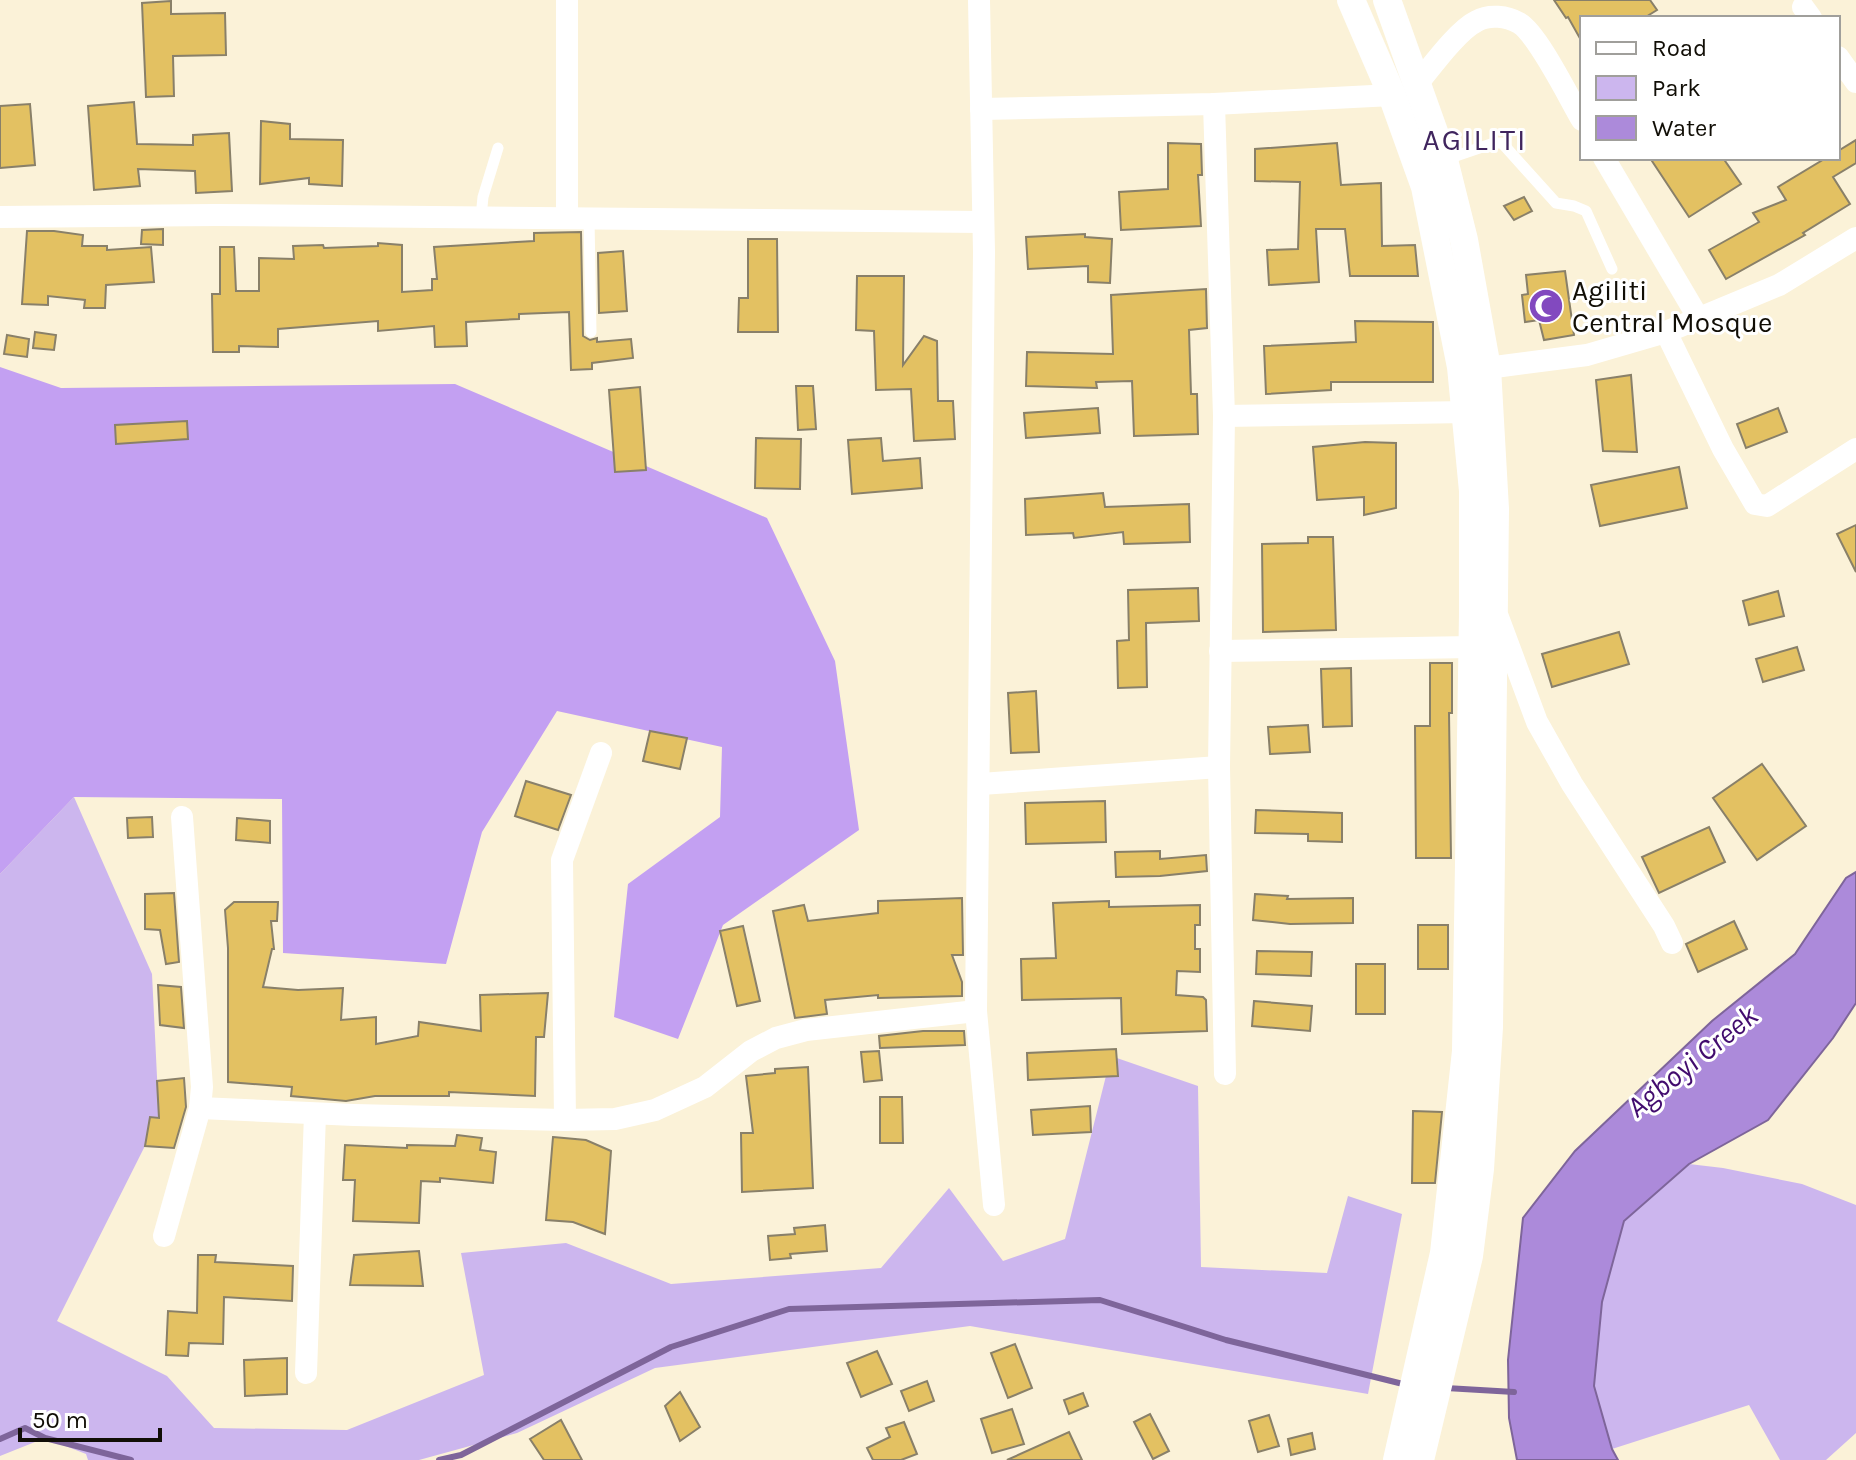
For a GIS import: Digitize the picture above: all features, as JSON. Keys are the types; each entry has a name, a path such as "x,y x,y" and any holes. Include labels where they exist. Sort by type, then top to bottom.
{"street":[{"path":"567,0 578,218"},
{"path":"979,0 983,222 981,784 976,1011 994,1205"},
{"path":"1351,0 1392,95 1425,187 1461,367 1473,491 1466,1051 1469,1256 1420,1460"},
{"path":"1392,5 1444,160 1464,240 1487,368 1494,464 1495,609 1490,1011 1467,1169 1444,1253 1397,1460"},
{"path":"1418,83 1442,52 1476,21 1500,17 1521,24 1534,39 1580,117"},
{"path":"1840,60 1856,82"},
{"path":"981,109 1214,104 1392,95"},
{"path":"1214,104 1224,416 1219,767 1225,1074"},
{"path":"1605,160 1699,319"},
{"path":"0,217 216,215 983,222"},
{"path":"1487,368 1587,355 1666,332 1779,285 1856,238"},
{"path":"1666,332 1723,449 1755,504 1767,506 1856,449"},
{"path":"1224,416 1467,412"},
{"path":"1495,609 1537,722 1572,784 1672,943"},
{"path":"1220,651 1473,647"},
{"path":"565,1120 562,860 601,753"},
{"path":"981,784 1219,767"},
{"path":"164,1236 200,1108 202,1087 182,817"},
{"path":"200,1108 315,1114 615,1119 655,1110 705,1087 751,1051 776,1038 806,1030 976,1011"},
{"path":"306,1373 315,1114"}],"lane":[{"path":"1444,160 1502,143 1556,203 1586,211 1612,269"},
{"path":"481,217 483,197 498,148"},
{"path":"578,218 591,332"}],"green space":[{"path":"74,797 152,974 159,1118 57,1321 167,1376 214,1428 347,1430 484,1375 461,1253 566,1243 671,1284 881,1268 949,1188 1003,1261 1065,1239 1111,1056 1198,1086 1201,1267 1327,1273 1348,1196 1402,1214 1368,1394 970,1326 655,1368 517,1433 419,1460 88,1460 86,1454 45,1438 0,1456 0,874"},
{"path":"1689,1164 1802,1184 1856,1205 1856,1433 1826,1460 1780,1460 1749,1405 1612,1449 1594,1386 1602,1302 1624,1220"}],"shaded area":[{"path":"0,367 61,388 455,384 767,518 835,661 859,830 723,925 678,1039 614,1017 628,884 720,817 722,747 557,711 482,832 446,964 283,953 282,799 74,797 0,874"}],"water":[{"name":"Agboyi Creek","path":"1856,872 1856,1003 1833,1038 1768,1120 1689,1164 1624,1221 1602,1302 1594,1386 1618,1460 1517,1460 1509,1418 1508,1360 1523,1218 1575,1151 1712,1021 1795,954 1846,878"}],"building":[{"path":"1554,0 1650,0 1657,10 1647,16 1580,16 1580,38"},
{"path":"171,1 171,14 225,13 226,55 173,56 174,96 146,97 142,3"},
{"path":"134,102 137,144 193,145 193,135 229,133 232,191 196,193 195,171 138,169 140,186 94,190 88,106"},
{"path":"30,104 35,165 0,168 0,106"},
{"path":"261,121 290,124 290,139 343,140 342,186 309,184 309,178 260,184"},
{"path":"1856,140 1856,163 1833,177 1850,204 1803,233 1805,235 1726,279 1709,250 1759,222 1753,213 1786,200 1778,187 1823,160 1840,160 1840,150"},
{"path":"1168,143 1201,144 1202,175 1198,175 1201,226 1121,230 1119,192 1168,189"},
{"path":"1337,143 1341,185 1381,183 1382,246 1415,245 1418,276 1350,276 1345,229 1316,229 1319,282 1269,285 1267,250 1298,249 1300,182 1255,181 1255,149"},
{"path":"1651,160 1724,160 1741,184 1689,217"},
{"path":"1524,197 1532,211 1514,220 1504,206"},
{"path":"163,229 163,245 141,244 142,230"},
{"path":"27,231 83,235 82,246 107,246 107,250 151,247 154,282 106,285 105,308 84,308 85,300 48,296 48,305 22,304"},
{"path":"581,232 583,336 590,340 597,338 597,342 631,339 633,358 592,363 592,369 571,370 569,312 519,314 519,319 466,322 467,346 435,347 434,326 378,331 378,321 278,329 278,347 239,346 239,352 213,352 212,294 220,294 220,247 234,247 236,291 259,291 259,258 294,259 293,246 402,245 402,292 432,290 432,279 437,279 434,247 534,241 534,233"},
{"path":"1085,234 1085,237 1112,239 1110,283 1088,282 1088,266 1028,269 1026,237"},
{"path":"748,239 777,239 778,332 738,332 739,298 748,298"},
{"path":"623,251 627,311 599,313 598,253"},
{"name":"Agiliti Central Mosque","path":"1565,271 1574,335 1544,340 1539,320 1525,322 1522,295 1528,294 1526,275"},
{"path":"857,276 904,276 903,365 924,336 937,341 938,401 953,401 955,439 914,441 911,389 876,390 874,331 856,330"},
{"path":"1206,289 1207,328 1189,330 1191,394 1197,394 1198,434 1134,436 1132,381 1096,382 1097,388 1026,386 1027,352 1113,354 1111,295"},
{"path":"1355,321 1433,322 1433,382 1331,382 1331,390 1266,394 1264,346 1356,342"},
{"path":"35,332 56,335 54,350 33,348"},
{"path":"7,335 29,339 27,357 4,354"},
{"path":"1631,375 1637,452 1603,451 1596,380"},
{"path":"796,386 813,386 816,429 798,430"},
{"path":"640,387 646,470 615,472 609,390"},
{"path":"1098,408 1100,433 1026,438 1024,413"},
{"path":"1778,408 1787,432 1746,448 1737,424"},
{"path":"187,421 188,439 116,444 115,425"},
{"path":"756,438 801,439 800,489 755,488"},
{"path":"881,438 883,461 920,458 922,488 852,494 848,440"},
{"path":"1365,442 1396,443 1396,508 1364,515 1364,497 1317,500 1313,447"},
{"path":"1679,467 1687,508 1600,526 1591,485"},
{"path":"1103,493 1105,507 1189,504 1190,542 1124,544 1123,532 1074,538 1073,533 1026,535 1025,499"},
{"path":"1856,525 1856,572 1837,534"},
{"path":"1308,537 1333,537 1336,630 1263,632 1262,544 1308,543"},
{"path":"1198,588 1199,621 1146,623 1147,687 1118,688 1117,641 1129,640 1128,590"},
{"path":"1778,591 1784,616 1749,625 1743,601"},
{"path":"1619,632 1629,664 1552,687 1542,654"},
{"path":"1797,647 1804,670 1763,682 1756,659"},
{"path":"1430,663 1452,663 1452,713 1449,713 1451,858 1416,858 1415,726 1430,726"},
{"path":"1351,668 1352,726 1323,727 1321,669"},
{"path":"1036,691 1039,752 1011,753 1008,693"},
{"path":"1308,725 1310,752 1270,754 1268,727"},
{"path":"650,731 687,738 680,769 643,761"},
{"path":"1762,764 1806,826 1757,860 1713,798"},
{"path":"526,781 571,795 558,830 515,816"},
{"path":"1105,801 1106,842 1026,844 1025,803"},
{"path":"1256,810 1342,813 1342,842 1308,841 1308,834 1255,833"},
{"path":"152,817 153,837 128,838 127,818"},
{"path":"237,818 270,821 270,843 236,840"},
{"path":"1709,827 1725,862 1659,893 1642,857"},
{"path":"1160,851 1160,859 1206,855 1207,871 1116,877 1115,852"},
{"path":"174,893 179,962 166,964 160,930 145,929 145,894"},
{"path":"1255,894 1288,896 1287,899 1353,898 1353,923 1290,924 1253,920"},
{"path":"962,898 963,955 952,955 962,982 962,996 878,998 878,995 825,1000 827,1014 795,1018 773,911 804,905 808,921 878,913 878,901"},
{"path":"1109,901 1109,907 1200,905 1200,925 1195,925 1195,949 1200,949 1200,972 1177,971 1176,995 1203,997 1206,1000 1207,1031 1122,1034 1121,998 1022,1000 1021,959 1056,958 1053,903"},
{"path":"234,902 278,902 277,921 271,921 274,949 263,987 298,990 343,988 341,1020 376,1017 376,1044 418,1036 419,1022 481,1031 480,995 548,993 544,1037 536,1037 535,1096 449,1092 449,1096 375,1096 346,1101 291,1096 292,1087 228,1082 225,910"},
{"path":"1734,921 1747,949 1698,972 1686,944"},
{"path":"1418,925 1448,925 1448,969 1418,969"},
{"path":"743,926 760,1001 737,1006 720,931"},
{"path":"1257,951 1312,952 1311,976 1256,974"},
{"path":"1356,964 1385,964 1385,1014 1356,1014"},
{"path":"158,985 181,987 184,1028 160,1025"},
{"path":"1254,1001 1312,1006 1310,1031 1252,1026"},
{"path":"923,1031 964,1031 965,1045 880,1048 879,1036"},
{"path":"1116,1049 1118,1076 1028,1080 1027,1053"},
{"path":"879,1051 882,1080 864,1082 861,1052"},
{"path":"808,1067 813,1188 742,1192 741,1133 753,1133 746,1076 775,1073 775,1069"},
{"path":"184,1078 186,1107 174,1148 145,1146 150,1117 159,1118 157,1081"},
{"path":"880,1097 902,1097 903,1143 880,1143"},
{"path":"1090,1106 1091,1132 1033,1135 1031,1110"},
{"path":"1413,1111 1442,1112 1435,1183 1412,1183"},
{"path":"457,1135 482,1138 480,1150 496,1152 493,1183 440,1178 440,1182 421,1181 419,1223 353,1221 355,1180 343,1180 345,1145 407,1148 407,1145 455,1146"},
{"path":"553,1137 586,1140 611,1151 605,1234 573,1222 546,1220"},
{"path":"825,1225 827,1251 790,1254 791,1258 770,1260 768,1236 795,1234 794,1228"},
{"path":"419,1251 423,1286 350,1285 354,1255"},
{"path":"198,1255 216,1255 215,1262 293,1266 292,1301 224,1297 223,1344 189,1343 188,1356 166,1355 168,1311 197,1313"},
{"path":"1015,1344 1032,1388 1008,1398 991,1353"},
{"path":"877,1351 892,1384 861,1397 847,1363"},
{"path":"287,1358 287,1394 245,1396 244,1360"},
{"path":"927,1381 934,1401 909,1411 901,1391"},
{"path":"680,1392 700,1427 680,1441 665,1406"},
{"path":"1083,1393 1088,1406 1069,1414 1064,1400"},
{"path":"1012,1409 1024,1444 992,1453 981,1419"},
{"path":"1150,1414 1169,1451 1153,1459 1134,1422"},
{"path":"1269,1415 1279,1446 1258,1452 1249,1421"},
{"path":"561,1420 582,1460 544,1460 530,1439"},
{"path":"904,1422 917,1454 901,1460 873,1460 867,1448 890,1437 886,1428"},
{"path":"1069,1432 1082,1460 1007,1460"},
{"path":"1312,1433 1315,1449 1291,1455 1288,1439"}],"waterway":[{"path":"439,1460 461,1455 671,1347 789,1309 1100,1300 1226,1340 1407,1385"},
{"path":"1446,1388 1514,1392"},
{"path":"0,1439 25,1428 45,1438 131,1460"}],"place":[{"name":"Agiliti Central Mosque","path":"1546,306"}],"district":[{"name":"AGILITI","path":"1475,140"}]}
